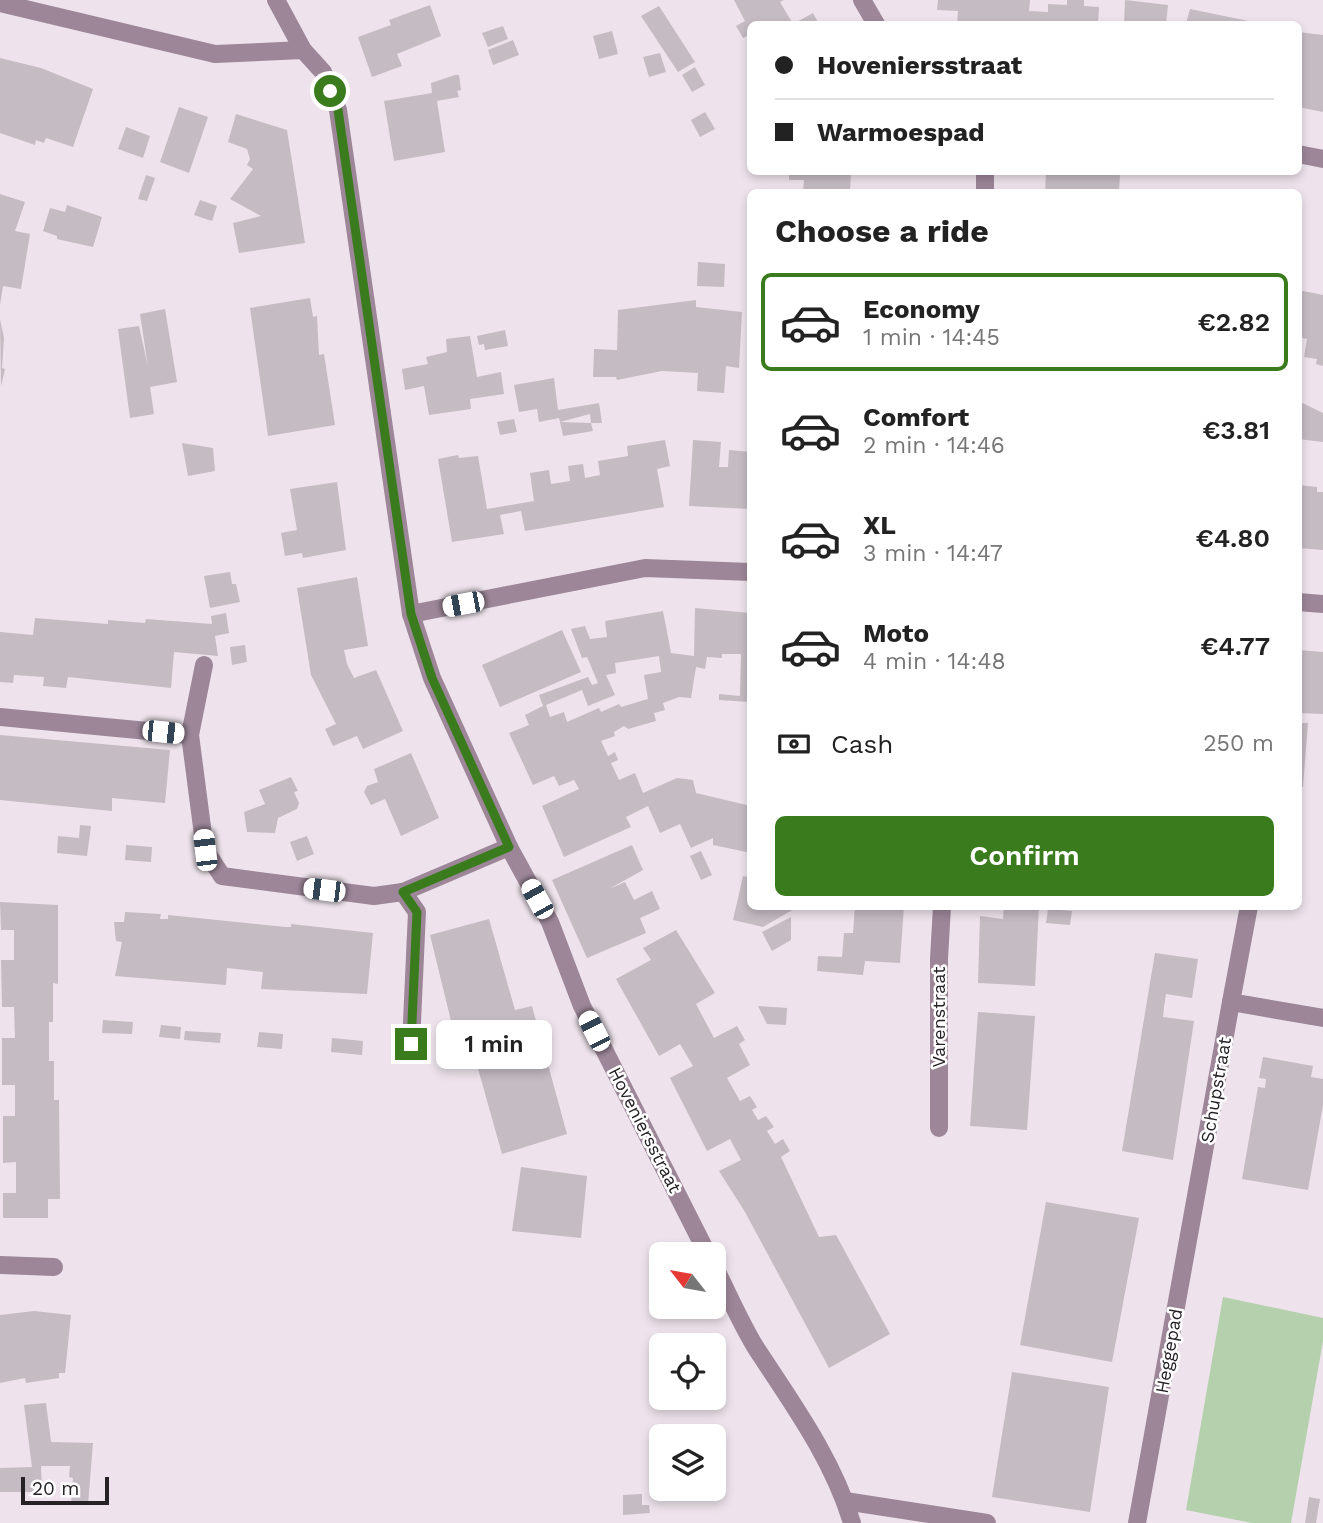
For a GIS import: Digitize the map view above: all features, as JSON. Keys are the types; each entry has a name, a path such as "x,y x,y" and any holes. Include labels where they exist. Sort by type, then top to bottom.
{"street":[{"name":"Hoveniersstraat","path":"276,0 303,50 323,72 338,110 411,614 432,678 509,847 550,922 582,1006 701,1242"},
{"path":"862,0 874,21"},
{"path":"0,4 215,54 303,50"},
{"path":"1302,155 1323,159"},
{"path":"411,614 645,568 747,572"},
{"path":"1302,602 1323,604"},
{"path":"204,665 190,735 205,850 222,876 374,896 403,892 509,847"},
{"path":"0,717 190,735"},
{"path":"403,892 417,912 411,1044"},
{"name":"Varenstraat","path":"939,1128 939,959 942,910"},
{"name":"Schupstraat","path":"1200,1179 1248,910"},
{"path":"1231,1002 1323,1018"},
{"name":"Heggepad","path":"1137,1523 1200,1179"},
{"path":"0,1265 54,1267"},
{"path":"726,1289 755,1346 793,1399 845,1501 852,1523"},
{"path":"845,1501 987,1523"}],"green space":[{"path":"1223,1297 1323,1318 1323,1341 1291,1523 1252,1523 1186,1510"}],"building":[{"path":"734,0 784,0 780,2 791,21 747,21 747,36 743,38 736,26 745,21"},
{"path":"938,0 1030,0 1029,11 1048,12 1048,4 1067,5 1067,0 1084,0 1084,6 1099,7 1098,21 957,21 958,11 937,10"},
{"path":"1125,0 1168,5 1166,21 1124,21"},
{"path":"430,5 441,36 397,54 402,66 372,77 358,37 391,25 389,20"},
{"path":"659,6 695,62 678,72 641,16"},
{"path":"1190,9 1248,21 1187,21"},
{"path":"813,13 817,21 798,21"},
{"path":"503,26 508,39 488,47 482,33"},
{"path":"612,31 618,54 599,59 593,36"},
{"path":"1302,32 1323,35 1323,112 1302,108"},
{"path":"513,40 519,55 493,65 488,50"},
{"path":"660,53 666,72 649,77 643,57"},
{"path":"0,58 41,68 93,89 73,147 46,138 44,143 36,140 35,145 0,133"},
{"path":"695,67 705,85 692,92 682,75"},
{"path":"459,75 459,97 437,101 445,152 394,161 384,101 432,93 431,83"},
{"path":"179,107 208,117 189,173 160,162"},
{"path":"705,112 715,129 700,137 691,120"},
{"path":"236,114 287,130 305,243 239,253 233,223 261,216 230,199 253,169 247,165 250,159 247,149 228,142"},
{"path":"126,127 150,136 143,158 118,149"},
{"path":"146,175 155,178 147,201 138,199"},
{"path":"789,175 851,175 850,189 803,189 804,180 789,180"},
{"path":"1046,175 1120,175 1119,189 1045,189"},
{"path":"0,194 25,202 15,231 30,234 21,289 3,286 0,305"},
{"path":"200,200 217,206 212,221 194,215"},
{"path":"67,205 102,217 93,247 57,239 57,236 43,231 50,208 65,212"},
{"path":"698,262 725,264 724,287 697,286"},
{"path":"1302,291 1323,295 1323,366 1316,364 1317,359 1304,357 1307,339 1302,338"},
{"path":"310,298 313,317 317,316 319,355 324,354 335,425 268,436 250,308"},
{"path":"696,300 696,307 742,312 739,368 726,366 724,393 697,391 698,373 662,371 617,380 616,377 593,377 594,349 617,350 618,310"},
{"path":"165,309 177,382 150,387 154,414 130,418 118,329 139,326 148,367 140,314"},
{"path":"0,319 4,338 2,368 5,369 1,386"},
{"path":"505,330 508,346 485,350 484,344 479,345 477,336"},
{"path":"470,336 477,377 501,372 504,394 470,399 471,409 429,415 424,386 405,390 402,369 428,364 426,357 447,352 446,339"},
{"path":"554,378 558,410 599,403 602,423 591,423 590,414 560,422 559,418 539,422 537,409 519,412 514,385"},
{"path":"1302,403 1323,413 1323,442 1302,439"},
{"path":"514,419 517,432 500,435 497,422"},
{"path":"560,422 591,423 593,431 563,436"},
{"path":"665,440 670,466 657,469 664,507 525,531 521,511 500,515 504,534 452,542 438,459 458,455 459,458 478,456 487,509 534,501 530,473 549,470 551,484 570,481 568,466 583,464 585,478 600,475 598,461 628,456 627,446"},
{"path":"693,440 721,442 719,467 728,467 729,450 747,452 747,509 689,506"},
{"path":"182,443 213,448 215,471 188,476"},
{"path":"337,482 346,550 303,558 302,553 285,556 281,533 297,530 290,489"},
{"path":"1302,485 1317,487 1317,492 1323,492 1323,550 1302,548"},
{"path":"230,572 240,602 210,608 204,576"},
{"path":"357,577 368,646 344,650 347,664 354,678 376,670 403,731 363,749 357,736 333,746 325,729 336,724 311,675 297,588"},
{"path":"695,608 747,613 747,702 719,700 719,694 740,696 741,654 722,654 722,658 707,657 705,669 696,667 691,698 679,697 663,703 665,710 654,713 656,721 628,729 624,726 614,732 615,736 601,741 608,756 615,752 618,760 611,763 619,780 635,773 643,793 677,778 693,780 696,793 747,805 747,852 713,845 713,838 691,848 680,824 660,833 648,806 626,817 631,827 564,857 542,806 579,789 574,780 559,786 554,776 533,785 509,733 529,725 525,715 543,706 539,695 588,677 592,685 598,683 587,657 582,658 571,629 585,626 590,639 607,637 605,621 663,611 671,653 694,656","holes":["659,656 661,672 644,675 648,699 621,707 619,704 601,712 599,708 567,722 564,712 550,717 546,705 582,690 588,706 615,695 606,675 616,673 615,663"]},
{"path":"226,613 229,633 215,636 218,656 174,652 171,688 68,677 66,688 43,686 44,677 14,675 13,683 0,682 0,632 33,635 35,618 108,624 108,620 145,623 146,619 212,624 211,616"},
{"path":"562,630 581,672 500,707 482,665"},
{"path":"245,645 247,662 232,665 230,647"},
{"path":"1302,650 1323,652 1323,714 1302,713"},
{"path":"1302,723 1308,723 1303,787"},
{"path":"0,735 170,750 165,803 112,798 112,811 0,800"},
{"path":"411,753 439,818 401,836 385,799 371,805 364,792 367,786 378,782 374,769"},
{"path":"291,777 298,791 294,792 299,803 297,809 278,818 275,833 247,832 244,812 265,804 259,790"},
{"path":"80,825 91,826 87,856 57,853 58,836 79,838"},
{"path":"307,836 314,854 297,861 290,842"},
{"path":"126,845 152,847 151,862 125,860"},
{"path":"632,845 643,870 609,889 625,882 634,900 652,891 660,909 640,918 646,933 587,958 552,880"},
{"path":"701,851 712,875 701,880 690,856"},
{"path":"743,876 747,877 747,910 792,910 763,927 733,920"},
{"path":"0,902 58,905 58,984 53,983 49,1061 54,1061 54,1100 59,1100 60,1199 48,1199 48,1218 3,1218 3,1193 16,1193 16,1162 3,1163 3,1116 15,1116 15,1085 2,1085 2,1038 15,1038 14,1007 2,1007 1,960 14,960 14,930 1,930"},
{"path":"855,910 904,910 900,963 865,961 863,975 817,971 818,956 842,957 844,933 853,933"},
{"path":"1004,910 1039,910 1035,986 978,983 980,916 1003,919"},
{"path":"1048,910 1072,911 1070,925 1046,923"},
{"path":"125,912 161,914 160,919 168,919 168,915 373,933 367,994 261,989 263,972 227,968 226,985 115,976 122,942 116,941 114,922 124,922"},
{"path":"791,917 791,940 772,951 762,932"},
{"path":"489,919 515,1010 532,1006 567,1134 502,1154 466,1026 453,1029 430,935"},
{"path":"676,930 715,993 696,1004 714,1038 737,1026 745,1040 739,1044 750,1065 727,1078 740,1101 750,1096 757,1107 752,1110 758,1120 766,1116 774,1127 767,1131 775,1144 783,1139 790,1151 781,1157 819,1237 836,1235 890,1334 829,1368 745,1212 719,1171 741,1160 730,1139 707,1151 670,1078 693,1066 680,1044 659,1056 616,979 651,960 643,948"},
{"path":"1155,953 1198,959 1192,998 1166,994 1164,1007 1163,1017 1194,1021 1173,1160 1122,1151"},
{"path":"758,1006 787,1008 786,1025 767,1024"},
{"path":"978,1012 1035,1016 1027,1130 970,1126"},
{"path":"103,1020 133,1022 132,1034 102,1033"},
{"path":"161,1025 181,1027 180,1039 159,1037"},
{"path":"185,1031 221,1033 220,1043 184,1040"},
{"path":"259,1032 283,1034 282,1049 257,1047"},
{"path":"332,1038 363,1041 362,1055 331,1052"},
{"path":"1263,1057 1313,1066 1311,1077 1323,1079 1323,1105 1308,1190 1242,1179 1258,1087 1265,1088 1266,1079 1259,1078"},
{"path":"521,1167 587,1176 581,1238 512,1231"},
{"path":"1046,1202 1139,1218 1112,1362 1020,1345"},
{"path":"34,1311 71,1315 65,1373 59,1373 59,1378 26,1383 25,1378 0,1383 0,1315"},
{"path":"1012,1372 1109,1387 1090,1512 992,1497"},
{"path":"46,1403 51,1442 93,1443 88,1505 71,1504 73,1478 69,1477 70,1466 41,1466 42,1492 0,1492 0,1468 32,1467 24,1405"},
{"path":"642,1494 642,1505 649,1505 650,1513 623,1515 623,1495"},
{"path":"1309,1497 1320,1499 1316,1523 1305,1523"}],"route":[{"path":"330,91 338,110 392,467 411,614 432,678 509,847 403,892 417,912 411,1044"}]}
